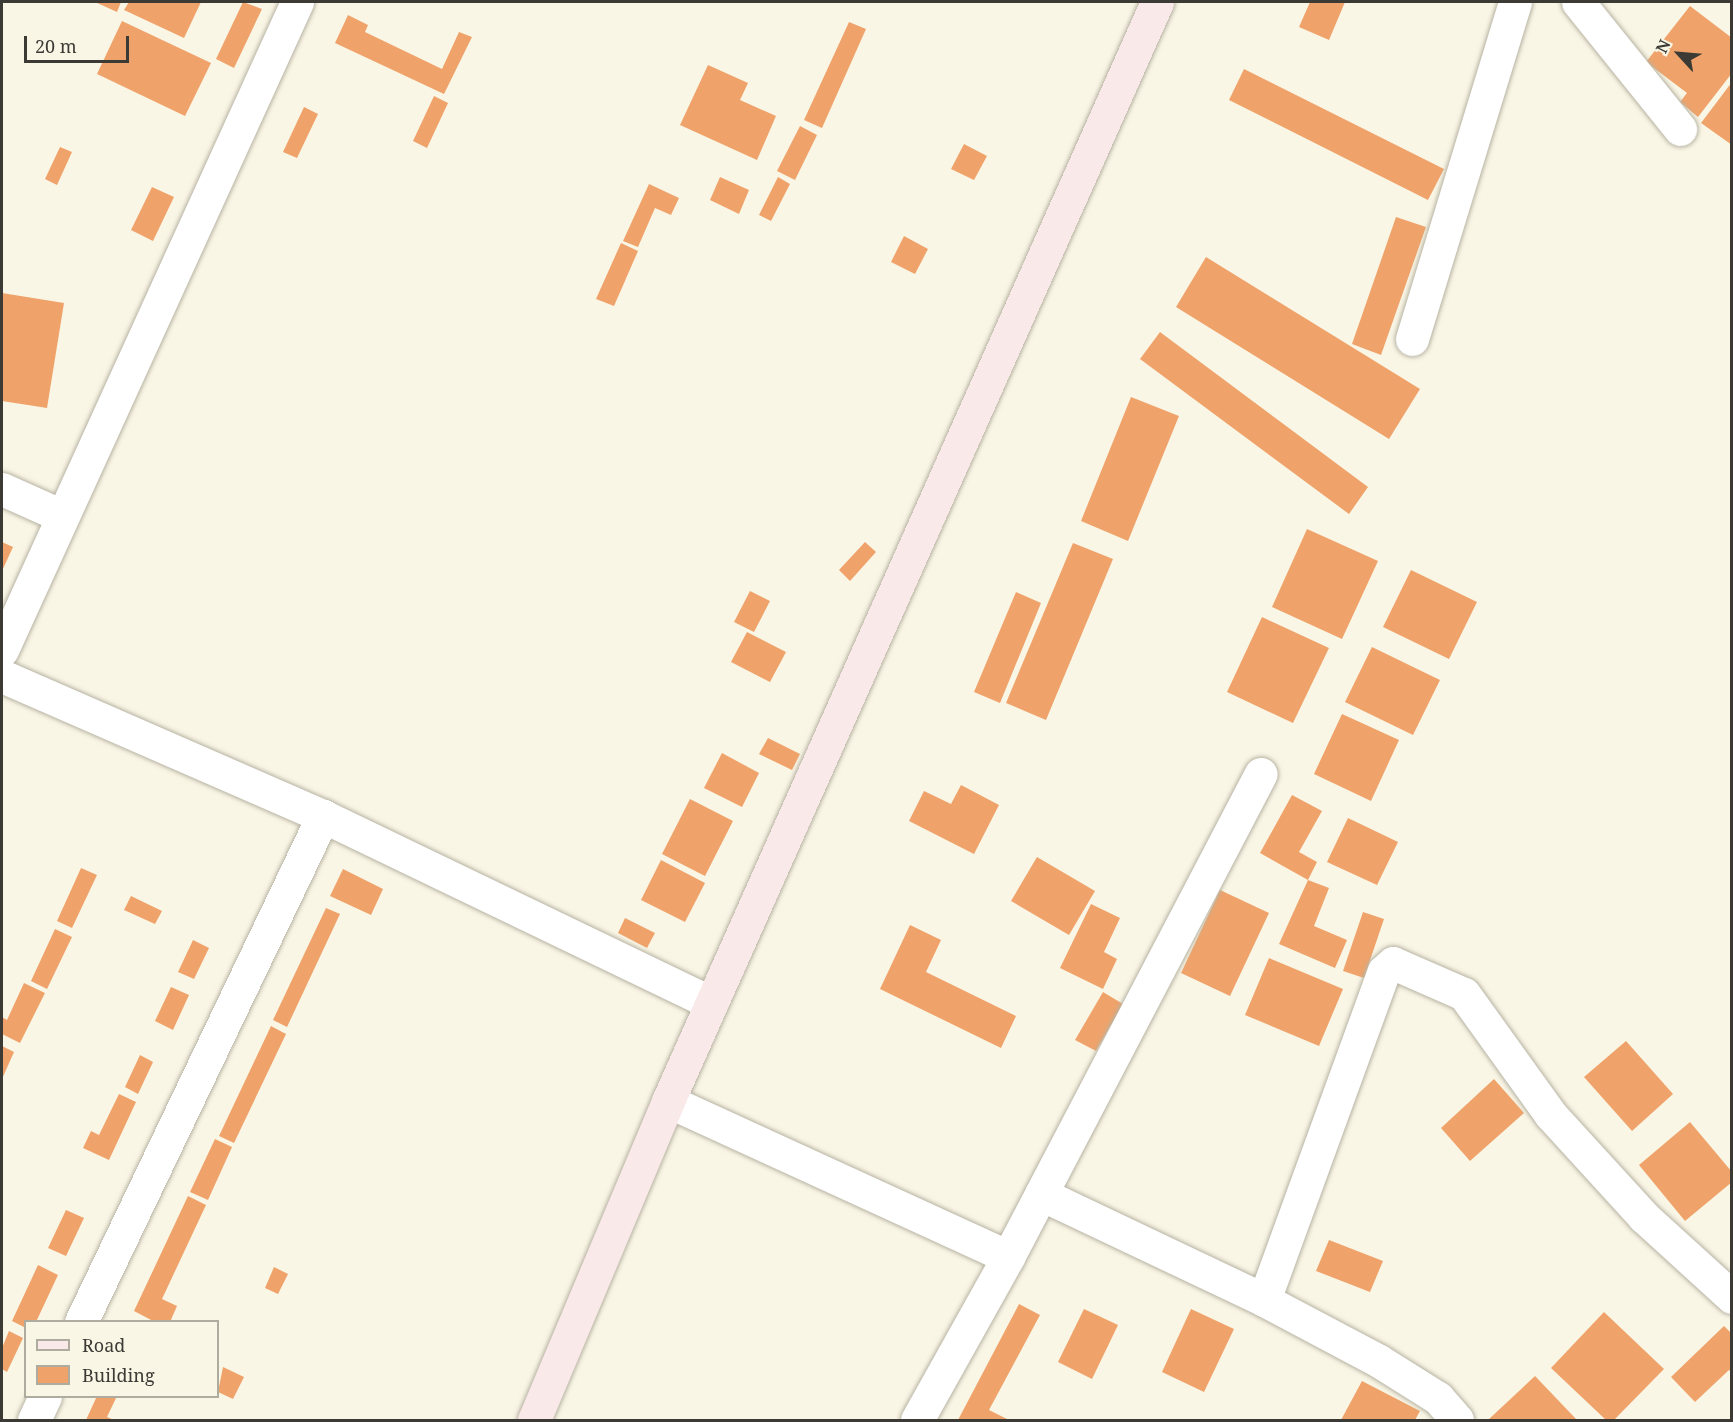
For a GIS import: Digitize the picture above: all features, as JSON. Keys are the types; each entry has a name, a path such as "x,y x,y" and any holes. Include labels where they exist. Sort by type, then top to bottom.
{"main road":[{"path":"534,1420 711,1003 1157,2"}],"street":[{"path":"2,650 297,2"},
{"path":"1412,339 1515,2"},
{"path":"1578,2 1680,129"},
{"path":"2,489 62,516"},
{"path":"2,676 323,816 711,1003"},
{"path":"917,1420 1008,1257 1261,774"},
{"path":"82,1320 323,816"},
{"path":"1264,1300 1384,971 1393,963 1464,994 1551,1115 1644,1216 1731,1297"},
{"path":"668,1101 1008,1257"},
{"path":"1041,1194 1264,1300 1440,1413"},
{"path":"34,1420 44,1398"}],"building":[{"path":"95,2 121,2 117,12"},
{"path":"129,2 201,2 184,38 124,10"},
{"path":"243,2 262,9 234,68 216,59"},
{"path":"1310,2 1345,2 1329,40 1299,27"},
{"path":"1690,6 1732,38 1732,73 1698,117 1680,102 1687,93 1646,62"},
{"path":"348,15 368,25 365,32 442,69 459,32 472,37 444,94 335,43"},
{"path":"122,21 211,63 185,116 97,74"},
{"path":"849,22 866,29 822,128 804,120"},
{"path":"708,65 748,83 740,100 776,116 757,160 680,125"},
{"path":"1244,69 1444,169 1428,200 1229,100"},
{"path":"1732,82 1732,145 1701,123"},
{"path":"434,96 448,103 427,148 413,141"},
{"path":"304,107 318,114 297,158 283,152"},
{"path":"800,126 817,135 795,180 777,171"},
{"path":"964,144 987,156 974,180 951,169"},
{"path":"60,147 72,152 57,185 45,179"},
{"path":"720,177 749,190 739,214 710,200"},
{"path":"778,177 790,184 771,221 759,215"},
{"path":"649,184 679,198 671,215 655,208 638,247 623,241"},
{"path":"152,187 174,197 153,241 131,230"},
{"path":"1396,217 1426,227 1381,355 1352,344"},
{"path":"904,236 928,249 915,274 891,262"},
{"path":"621,243 638,251 614,306 596,299"},
{"path":"1206,257 1420,389 1389,439 1176,307"},
{"path":"2,293 64,303 47,408 2,401"},
{"path":"1160,332 1368,487 1349,514 1140,359"},
{"path":"1131,397 1179,416 1128,541 1081,521"},
{"path":"1307,529 1378,561 1342,639 1272,607"},
{"path":"2,542 13,547 2,571"},
{"path":"865,542 876,552 850,581 839,570"},
{"path":"1073,543 1113,559 1046,720 1006,703"},
{"path":"1411,570 1477,602 1449,659 1383,627"},
{"path":"750,591 770,601 754,632 734,622"},
{"path":"1016,592 1041,603 1000,703 974,692"},
{"path":"1262,617 1329,648 1293,723 1227,692"},
{"path":"747,632 786,652 770,682 731,662"},
{"path":"1372,647 1440,680 1413,735 1345,702"},
{"path":"1342,714 1399,740 1371,801 1314,774"},
{"path":"768,738 800,754 792,770 759,754"},
{"path":"722,753 759,773 742,807 704,788"},
{"path":"961,785 999,805 974,854 909,821 924,791 951,804"},
{"path":"1292,795 1322,811 1299,852 1317,862 1308,880 1260,853"},
{"path":"690,799 733,821 705,876 662,854"},
{"path":"1348,818 1398,842 1377,885 1327,862"},
{"path":"1037,857 1095,891 1069,935 1011,901"},
{"path":"661,860 705,883 685,922 641,900"},
{"path":"81,868 97,875 72,928 57,921"},
{"path":"343,869 383,889 371,915 330,896"},
{"path":"1308,880 1329,888 1314,926 1347,940 1335,968 1279,944"},
{"path":"1220,890 1269,913 1230,996 1181,973"},
{"path":"131,896 162,911 155,924 124,910"},
{"path":"1091,904 1120,918 1104,952 1117,959 1103,989 1060,968"},
{"path":"326,908 340,914 287,1027 273,1020"},
{"path":"1363,912 1384,919 1364,978 1343,971"},
{"path":"625,918 655,933 647,948 618,933"},
{"path":"910,925 941,940 926,972 1016,1016 1001,1048 880,989"},
{"path":"55,929 72,937 47,989 31,981"},
{"path":"193,940 209,948 194,979 178,972"},
{"path":"1269,958 1343,989 1319,1046 1245,1015"},
{"path":"24,983 45,993 20,1043 2,1034 2,1017 7,1020"},
{"path":"171,987 189,995 173,1030 155,1021"},
{"path":"1103,992 1123,1004 1096,1051 1075,1040"},
{"path":"271,1026 286,1034 234,1143 219,1136"},
{"path":"1626,1041 1673,1094 1632,1131 1584,1077"},
{"path":"2,1046 14,1052 2,1079"},
{"path":"140,1055 153,1062 138,1094 125,1087"},
{"path":"1494,1079 1524,1113 1470,1161 1441,1128"},
{"path":"119,1094 136,1102 109,1160 83,1148 91,1131 99,1135"},
{"path":"1690,1122 1732,1172 1732,1182 1685,1221 1639,1165"},
{"path":"215,1139 232,1147 208,1200 190,1192"},
{"path":"188,1196 206,1205 162,1299 177,1306 171,1320 151,1320 134,1311"},
{"path":"66,1210 84,1218 66,1256 48,1248"},
{"path":"1329,1240 1383,1261 1370,1292 1316,1271"},
{"path":"38,1265 58,1275 37,1320 24,1320 24,1327 12,1321"},
{"path":"274,1267 288,1274 278,1294 265,1288"},
{"path":"1019,1304 1040,1315 989,1410 1009,1420 958,1420"},
{"path":"1084,1309 1118,1325 1092,1379 1058,1362"},
{"path":"1191,1309 1234,1329 1204,1392 1162,1372"},
{"path":"1604,1312 1664,1369 1614,1420 1606,1420 1551,1368"},
{"path":"1724,1326 1732,1334 1732,1372 1729,1370 1695,1402 1671,1377"},
{"path":"9,1331 23,1338 7,1372 2,1369 2,1348"},
{"path":"223,1367 244,1377 233,1399 219,1392"},
{"path":"1535,1376 1577,1420 1488,1420"},
{"path":"1362,1381 1420,1411 1415,1420 1341,1420"},
{"path":"96,1398 116,1398 107,1417 114,1420 86,1420"}]}
